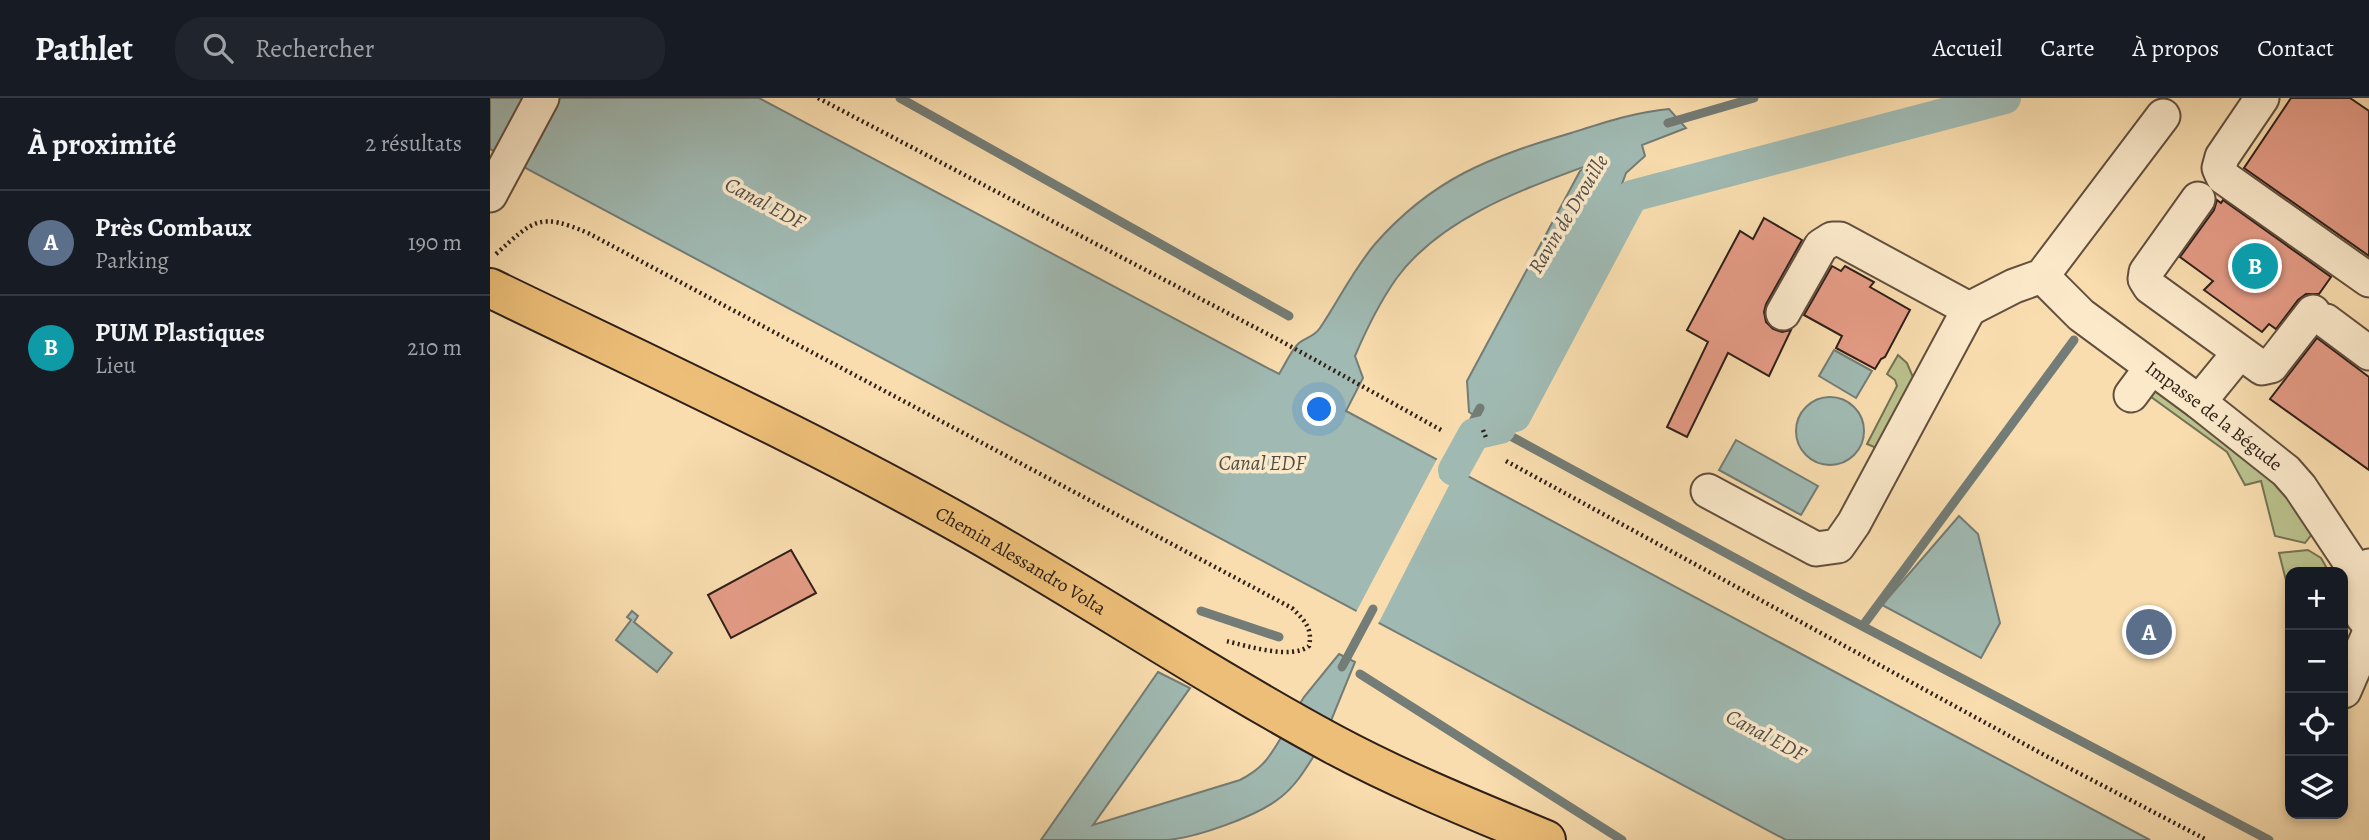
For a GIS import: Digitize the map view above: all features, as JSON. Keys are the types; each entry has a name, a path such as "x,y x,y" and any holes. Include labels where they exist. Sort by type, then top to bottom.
{"main road":[{"name":"Chemin Alessandro Volta","path":"490,288 827,452 983,537 1142,634 1333,744 1445,799 1546,840"}],"street":[{"path":"490,195 542,98"},
{"path":"2262,98 2222,156 2219,168 2223,177 2369,280"},
{"path":"1708,491 1816,549 1839,546 1969,309 2014,286 2042,276 2163,116"},
{"path":"2198,198 2146,272 2145,279 2150,287 2257,367 2271,366 2319,316 2369,353"},
{"path":"1783,313 1821,246 1832,239 1840,239 1969,309"},
{"name":"Impasse de la Bégude","path":"2042,276 2081,315 2287,471 2364,572"},
{"path":"2199,402 2239,353"},
{"path":"2131,396 2151,368"},
{"path":"2364,572 2356,597 2358,609 2369,624"},
{"path":"2348,682 2369,635"}],"path":[{"path":"818,98 1290,346 1441,430"},
{"path":"490,260 516,236 537,222 559,221 588,233 1292,608 1307,623 1311,636 1309,646 1302,651 1274,651 1224,641"},
{"path":"1483,430 1487,440"},
{"path":"1506,461 2048,757 2207,840"}],"green space":[{"path":"1898,355 1907,363 1915,382 1881,450 1867,444 1897,386 1895,380 1887,374"},
{"path":"2152,386 2235,445 2287,493 2312,534 2305,543 2275,536 2261,481 2245,485 2227,452 2147,394"},
{"path":"2308,550 2321,558 2326,567 2285,567 2285,576 2279,553"}],"water":[{"name":"Canal EDF","path":"490,98 759,98 1279,374 1296,346 1320,328 1375,244 1397,221 1441,186 1514,151 1619,118 1669,109 1686,128 1642,145 1645,156 1626,173 1617,198 1506,405 1482,420 1469,412 1467,381 1580,171 1594,163 1540,183 1486,208 1436,238 1415,257 1390,288 1359,346 1355,356 1363,378 1346,411 2150,840 1786,840 490,149"},
{"path":"1834,350 1872,371 1856,398 1819,376"},
{"path":"1830,397 1843,400 1854,407 1861,418 1864,431 1861,444 1854,455 1843,462 1830,465 1817,462 1806,455 1799,444 1796,431 1799,418 1806,407 1817,400"},
{"path":"1736,440 1818,486 1801,515 1719,470"},
{"path":"1959,516 1978,534 2000,623 1981,658 1882,605"},
{"path":"632,611 638,616 634,622 672,653 657,672 616,640 631,620 627,617"},
{"path":"1339,654 1355,662 1328,728 1296,710"},
{"path":"1158,672 1190,688 1093,825 1240,780 1265,762 1282,736 1315,754 1296,782 1281,797 1258,811 1210,831 1166,840 1041,840"}],"pier":[{"path":"1438,457 1458,468 1377,626 1355,614"}],"building":[{"path":"2291,98 2350,98 2369,111 2369,256 2244,168"},
{"path":"2217,200 2221,203 2223,200 2331,277 2319,294 2306,294 2298,300 2276,329 2269,324 2262,332 2204,290 2213,281 2180,257 2214,210"},
{"path":"1764,218 1802,240 1764,312 1766,322 1773,329 1782,332 1791,330 1769,376 1728,353 1687,437 1667,427 1708,342 1687,330 1740,231 1753,239"},
{"path":"1832,266 1841,271 1845,266 1874,282 1870,287 1910,310 1885,357 1875,369 1836,348 1842,336 1804,315"},
{"path":"2317,338 2369,377 2369,470 2270,399"},
{"path":"791,550 816,593 731,638 708,595"}],"waterway":[{"path":"900,98 1289,316"},
{"name":"Ravin de Drouille","path":"1668,123 1754,98"},
{"path":"1454,470 1474,434 1500,428 1499,420 1515,416 1632,196 2005,98"},
{"path":"1864,624 2074,340"},
{"path":"1444,476 1480,408"},
{"path":"1503,432 1805,596 2269,840"},
{"path":"1342,667 1373,609"},
{"path":"1201,611 1279,637"},
{"path":"1360,674 1622,840"}],"place":[{"name":"PUM Plastiques","path":"2255,266"},
{"name":"Près Combaux","path":"2149,632"}]}
